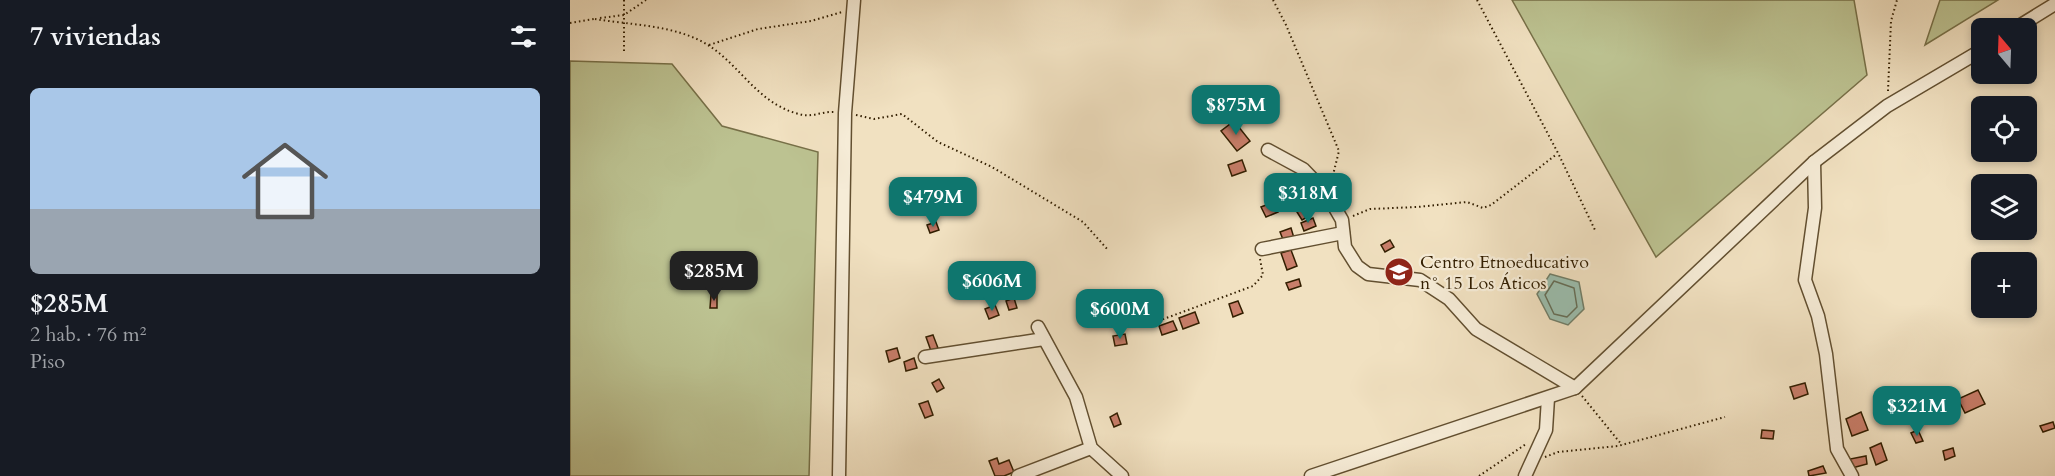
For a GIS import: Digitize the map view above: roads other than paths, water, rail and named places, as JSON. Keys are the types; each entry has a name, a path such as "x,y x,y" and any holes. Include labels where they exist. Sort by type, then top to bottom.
{"street":[{"path":"839,476 845,113 854,3"},
{"path":"2032,18 2055,4"},
{"path":"1311,476 1575,388 1814,162 1887,106 1971,56"},
{"path":"1268,150 1303,169 1327,194 1342,226 1346,247 1356,266 1368,274 1420,280 1449,299 1476,329 1575,388"},
{"path":"1814,162 1815,208 1805,280 1818,316 1826,354 1837,449 1852,476"},
{"path":"1262,249 1342,226"},
{"path":"925,357 1041,333 1076,397 1090,448 1122,476"},
{"path":"1525,476 1546,430 1548,398"},
{"path":"1018,476 1090,448"}],"water":[{"path":"1550,274 1579,282 1584,309 1568,325 1550,319 1537,294"}],"place":[{"name":"Centro Etnoeducativo n° 15 Los Áticos","path":"1399,272"}]}
